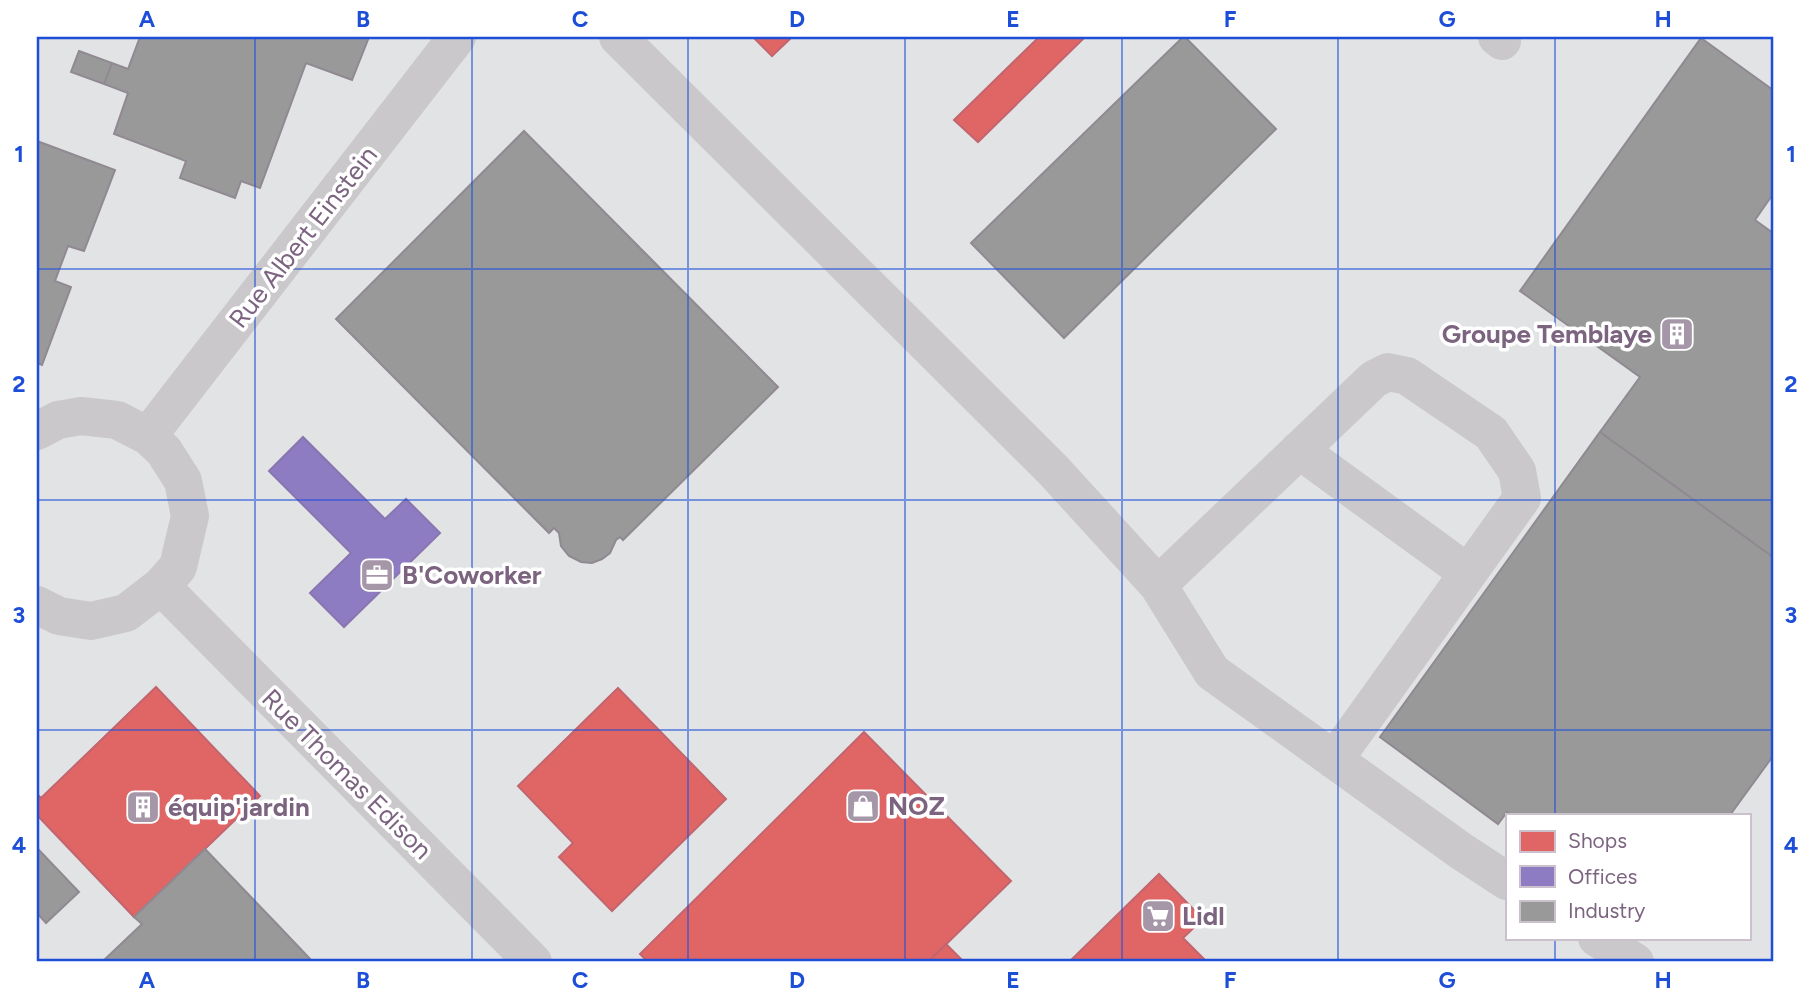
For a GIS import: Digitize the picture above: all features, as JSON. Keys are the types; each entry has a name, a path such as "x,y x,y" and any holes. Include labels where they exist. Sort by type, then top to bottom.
{"street":[{"name":"Rue Albert Einstein","path":"148,436 457,37"},
{"path":"618,37 1052,470 1158,585 1212,672 1506,880"},
{"path":"1158,585 1374,379 1388,372 1407,376 1491,433 1517,471 1522,498 1334,760"},
{"path":"37,431 58,421 81,416 117,420 148,436 164,451 183,481 190,516 177,567 161,586 126,613 91,621 59,617 37,606"},
{"path":"1300,450 1468,573"},
{"name":"Rue Thomas Edison","path":"161,586 533,962"},
{"path":"1600,940 1635,962"}],"shaded area":[{"path":"37,37 1773,37 1773,962 37,962"}],"building: Shops":[{"path":"753,37 792,37 772,56"},
{"path":"1039,37 1085,37 978,142 954,120"},
{"name":"équip'jardin","path":"156,687 260,796 134,917 37,815 37,794 41,798"},
{"path":"618,688 726,799 612,911 559,857 573,843 518,786"},
{"name":"NOZ","path":"864,732 1011,881 928,962 648,962 640,954"},
{"name":"Lidl","path":"1159,874 1203,919 1183,938 1207,962 1069,962"},
{"path":"946,944 964,962 928,962"}],"building: Offices":[{"path":"303,437 385,519 406,499 440,533 344,627 310,593 351,553 269,471"}],"building: Industry":[{"path":"140,37 369,37 352,80 306,63 260,188 241,181 235,198 180,178 186,161 114,134 128,93 104,84 112,63 128,69"},
{"path":"1183,37 1276,129 1064,338 971,243"},
{"name":"Groupe Temblaye","path":"1701,38 1773,90 1773,194 1755,220 1773,233 1773,557 1600,432 1640,377 1520,291"},
{"path":"79,51 112,63 104,84 71,72"},
{"path":"524,131 778,387 623,540 620,537 616,540 610,553 592,563 581,562 569,556 561,546 559,533 554,528 549,533 336,319"},
{"path":"37,141 115,170 84,251 68,246 55,281 71,287 42,365 37,363"},
{"path":"1600,432 1773,557 1773,756 1731,814 1507,812 1498,824 1380,737"},
{"path":"37,848 79,892 46,923 37,913"},
{"path":"205,849 313,962 102,962 142,924 134,917"}],"place":[{"name":"Groupe Temblaye","path":"1677,334"},
{"name":"B'Coworker","path":"377,575"},
{"name":"NOZ","path":"863,806"},
{"name":"équip'jardin","path":"143,807"},
{"name":"Lidl","path":"1158,916"}]}
